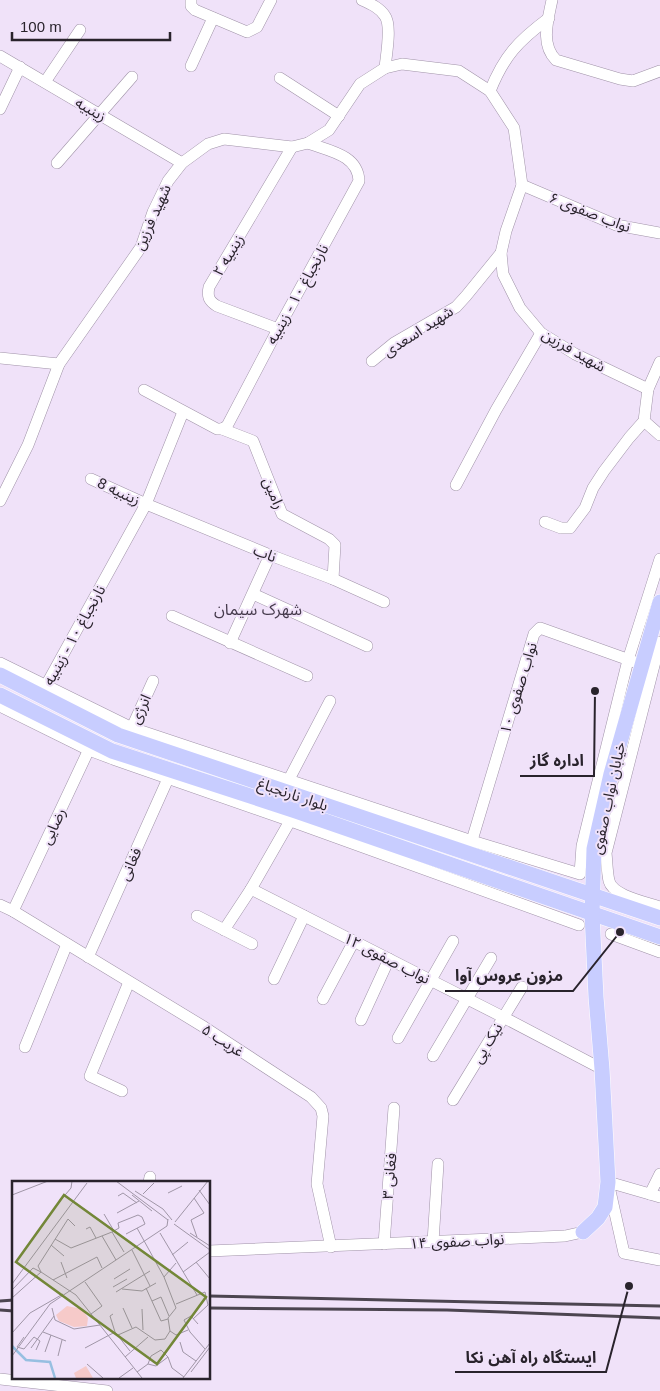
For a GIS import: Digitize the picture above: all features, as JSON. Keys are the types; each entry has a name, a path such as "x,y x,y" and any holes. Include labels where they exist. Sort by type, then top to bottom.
{"main road":[{"name":"خیابان نواب صفوی","path":"583,1232 598,1218 605,1207 608,1182 592,914 594,848 635,662 660,602"},
{"name":"بلوار نارنجباغ","path":"0,675 43,691 118,735 129,733 178,754 286,785 470,847 593,896 660,918"},
{"name":"بلوار نارنجباغ","path":"0,695 91,746 112,750 170,774 592,914 614,928 660,937"}],"street":[{"path":"191,0 191,6 195,10 247,32 257,27 271,0"},
{"path":"362,0 377,8 385,16 388,24 385,68"},
{"path":"552,0 546,42 556,60 633,81 660,71"},
{"path":"191,66 213,18"},
{"path":"490,91 499,69 511,50 549,18"},
{"path":"45,82 80,30"},
{"name":"زینبیه","path":"0,56 182,163"},
{"name":"شهید فرزین","path":"0,501 28,445 59,364 141,247 153,212 168,181 182,163 208,144 224,140 292,147 308,143 329,130 360,84 385,68 402,64 459,71 490,91 514,128 522,185 506,231 501,254 503,274 515,299 520,308 542,333 575,354 648,389"},
{"path":"0,108 20,67"},
{"path":"57,164 132,77"},
{"path":"280,78 338,116"},
{"name":"نارنجباغ ۱۰ - زینبیه","path":"222,429 227,426 359,181 359,171 349,158 308,143"},
{"name":"زینبیه ۲","path":"278,329 216,306 207,295 209,287 292,147"},
{"name":"نواب صفوی ۶","path":"522,185 616,224 660,233"},
{"name":"شهید اسعدی","path":"372,362 394,343 456,307 501,254"},
{"path":"456,485 496,410 542,333"},
{"path":"0,358 59,364"},
{"path":"545,522 561,528 570,528 585,508 593,488 604,471 644,421 648,389 660,362"},
{"path":"144,390 217,429 222,429"},
{"name":"نارنجباغ ۱۰ - زینبیه","path":"43,691 146,504 183,412"},
{"path":"644,421 660,435"},
{"name":"رامین","path":"222,429 253,441 282,514 329,539 335,545 333,579"},
{"name":"زینبیه 8","path":"91,479 146,504"},
{"name":"ناب","path":"146,504 333,579 384,602"},
{"path":"230,642 270,555"},
{"path":"470,847 580,874 582,846 635,662 660,559"},
{"path":"253,594 367,646"},
{"path":"172,616 307,676"},
{"name":"نواب صفوی ۱۰","path":"470,847 534,634 540,628 635,662"},
{"path":"660,642 606,853 609,881 614,889 629,897 660,907"},
{"path":"0,663 43,691"},
{"name":"انرژی","path":"129,733 153,681"},
{"path":"129,733 286,785 330,701"},
{"path":"0,706 91,746"},
{"name":"رضایی","path":"4,908 91,746"},
{"name":"فغانی","path":"88,957 178,754"},
{"path":"224,930 251,889 293,816 579,925"},
{"name":"نواب صفوی ۱۲","path":"251,889 602,1069"},
{"name":"غریب ۵","path":"4,908 204,1027 311,1097 321,1108 323,1116 317,1184 331,1247"},
{"path":"197,916 252,944"},
{"path":"274,979 304,916"},
{"path":"614,928 623,928 660,947"},
{"path":"614,928 660,952"},
{"path":"324,999 354,941"},
{"path":"398,1038 453,941"},
{"path":"25,1046 67,944"},
{"path":"434,1056 491,958"},
{"path":"361,1020 389,959"},
{"path":"122,1091 90,1076 129,982"},
{"name":"نیک پی","path":"454,1100 522,987"},
{"name":"فغانی ۳","path":"384,1244 394,1108"},
{"path":"433,1242 438,1164"},
{"path":"660,1174 655,1196 608,1182 624,1252 660,1260"},
{"name":"نواب صفوی ۱۴","path":"331,1247 565,1236 583,1232"},
{"path":"210,1251 331,1247"},
{"path":"0,1379 107,1391"}],"railway":[{"path":"210,1296 660,1306"},
{"path":"0,1301 12,1300"},
{"path":"210,1308 447,1310 660,1318"},
{"path":"0,1310 12,1311"}],"place":[{"name":"اداره گاز","path":"595,691"},
{"name":"مزون عروس آوا","path":"620,932"},
{"name":"ایستگاه راه آهن نکا","path":"629,1286"}],"district":[{"name":"شهرک سیمان","path":"258,609"}]}
